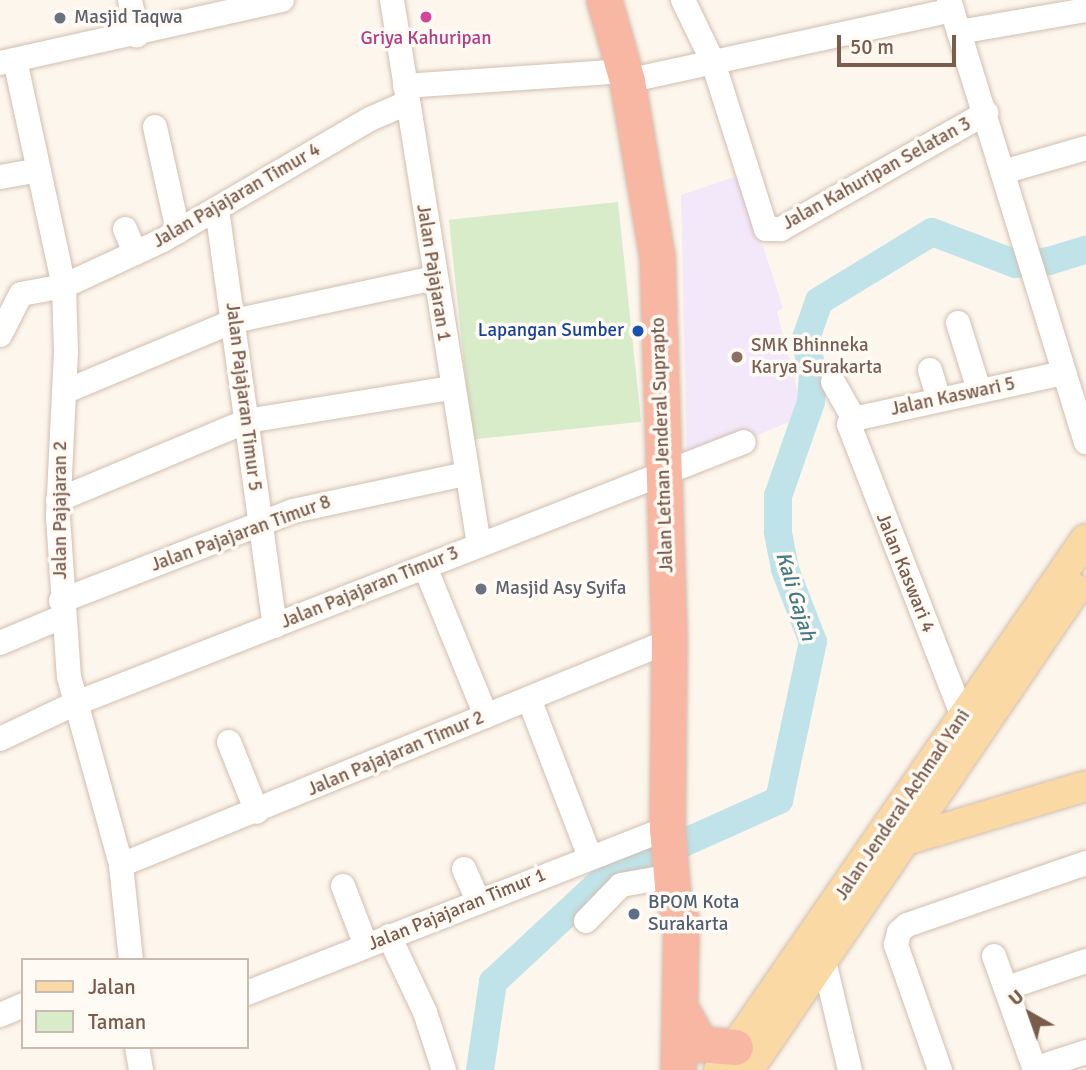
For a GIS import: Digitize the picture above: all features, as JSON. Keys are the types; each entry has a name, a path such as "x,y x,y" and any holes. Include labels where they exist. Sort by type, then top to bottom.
{"highway":[{"name":"Jalan Letnan Jenderal Suprapto","path":"604,0 625,76 654,221 669,641 670,861 662,927 660,1070"},
{"name":"Jalan Letnan Jenderal Suprapto","path":"670,861 681,920 682,1011 678,1070"},
{"path":"682,1011 700,1044 734,1062"}],"main road":[{"name":"Jalan Jenderal Achmad Yani","path":"734,1062 824,961 963,717 1086,539"},
{"name":"Jalan Jenderal Achmad Yani","path":"734,1062 1086,575"},
{"path":"890,843 1086,786"}],"street":[{"path":"130,0 137,35"},
{"path":"8,62 137,35 223,8 282,0"},
{"name":"Jalan Pajajaran 1","path":"392,0 433,278 479,545"},
{"path":"683,0 713,62"},
{"name":"Jalan Pajajaran Timur 4","path":"11,289 64,286 135,253 217,209 370,119 406,94 625,76 713,62 953,14 1049,8 1086,10"},
{"path":"953,14 986,113 1086,442"},
{"name":"Jalan Pajajaran 2","path":"8,62 38,170 64,286 64,392 58,500 62,609 74,704 121,866 128,958"},
{"name":"Jalan Kahuripan Selatan 3","path":"713,62 766,229 781,229 986,113"},
{"path":"155,127 178,231"},
{"path":"1003,172 1086,148"},
{"path":"0,177 38,170"},
{"name":"Jalan Pajajaran Timur 5","path":"217,209 275,626"},
{"path":"125,229 135,253"},
{"path":"64,392 234,321 433,278"},
{"path":"0,335 11,289"},
{"path":"958,323 979,390"},
{"path":"930,370 939,399"},
{"name":"Jalan Kaswari 5","path":"851,423 939,399 1064,373"},
{"name":"Jalan Kaswari 4","path":"833,382 963,717"},
{"path":"58,500 247,421 451,388"},
{"name":"Jalan Pajajaran Timur 3","path":"0,739 74,704 744,442"},
{"name":"Jalan Pajajaran Timur 8","path":"0,643 62,609 260,524 329,500 466,474"},
{"path":"425,567 486,716"},
{"name":"Jalan Pajajaran Timur 2","path":"121,866 669,641"},
{"path":"529,699 590,857"},
{"path":"229,742 257,812"},
{"name":"Jalan Pajajaran Timur 1","path":"248,993 590,857 670,861"},
{"path":"586,921 621,885 670,861"},
{"path":"940,1070 896,945 899,932 907,925 1086,863"},
{"path":"464,869 478,900"},
{"path":"344,886 366,946"},
{"path":"389,936 425,1012 444,1070"},
{"path":"994,956 1034,1070 1086,1052"},
{"path":"824,961 850,1070"},
{"path":"1007,988 1086,961"},
{"path":"0,1015 21,1005"},
{"path":"137,1049 141,1070"}],"shaded area":[{"name":"SMK Bhinneka Karya Surakarta","path":"740,175 783,308 777,312 801,404 796,419 687,465 681,195"}],"green space":[{"name":"Lapangan Sumber","path":"618,202 641,422 472,440 449,220"}],"waterway":[{"name":"Kali Gajah","path":"480,1070 493,982 605,878 779,800 813,642 785,569 778,532 778,496 811,402 813,371 805,341 819,301 932,232 1016,264 1049,261 1086,250"}],"place":[{"name":"Griya Kahuripan","path":"426,17"},
{"name":"Masjid Taqwa","path":"60,18"},
{"name":"Lapangan Sumber","path":"638,331"},
{"name":"SMK Bhinneka Karya Surakarta","path":"737,357"},
{"name":"Masjid Asy Syifa","path":"481,589"},
{"name":"BPOM Kota Surakarta","path":"634,914"}]}
